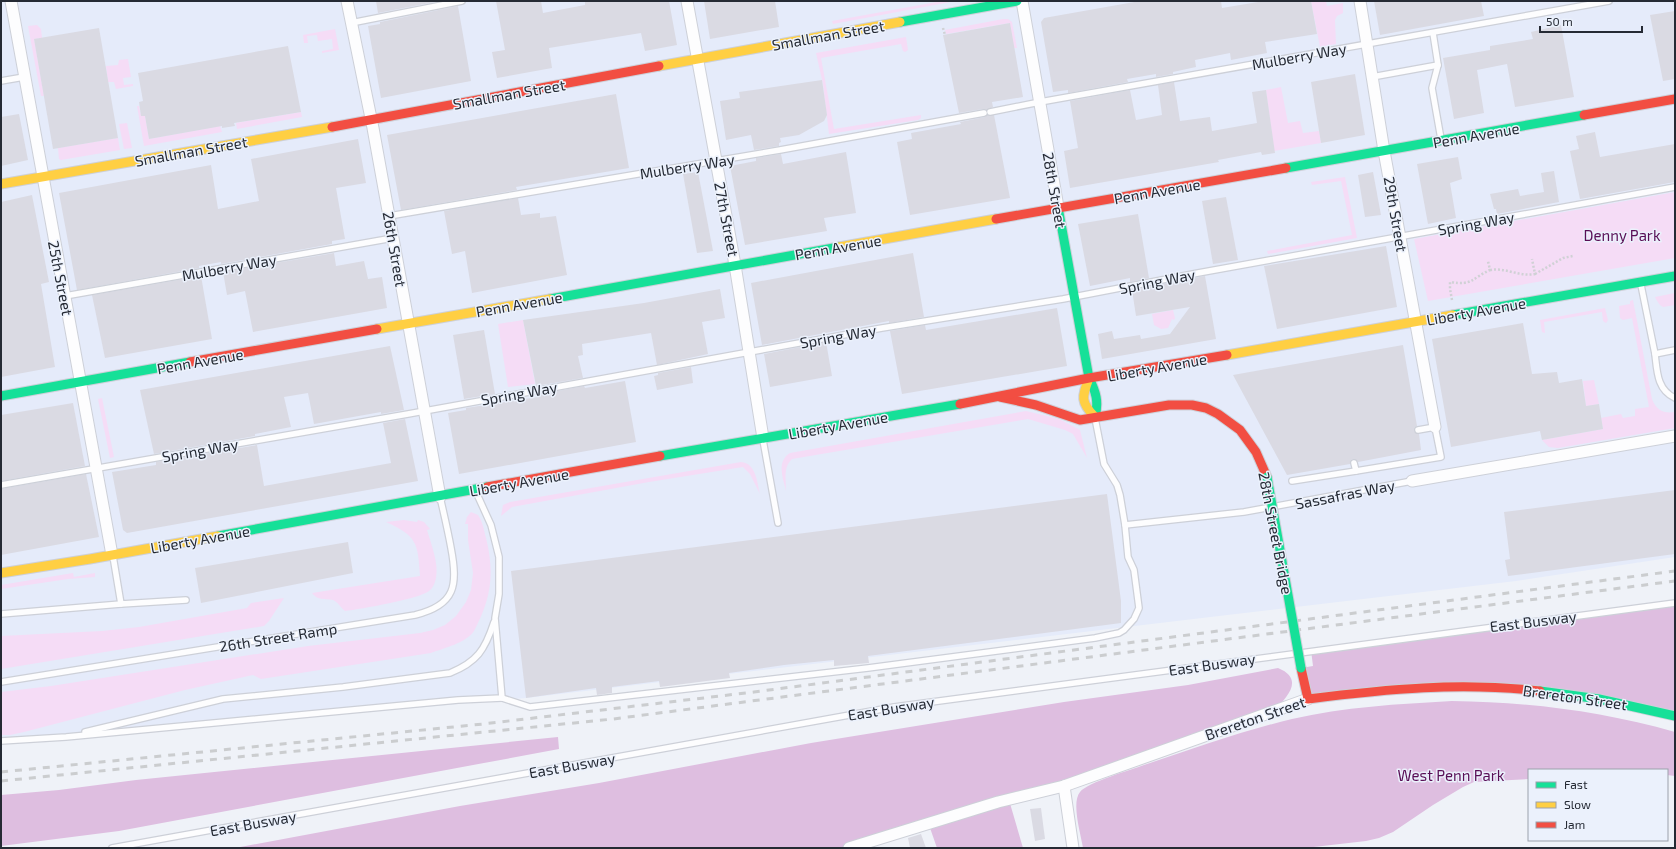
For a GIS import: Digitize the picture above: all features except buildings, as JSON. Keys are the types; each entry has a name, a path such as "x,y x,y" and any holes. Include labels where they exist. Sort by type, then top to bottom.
{"street":[{"name":"25th Street","path":"11,1 112,555"},
{"name":"26th Street","path":"348,1 351,22 372,120 440,496"},
{"name":"27th Street","path":"687,1 735,265 748,353 763,438"},
{"name":"Smallman Street","path":"1,184 372,120 826,35 1017,1"},
{"name":"28th Street","path":"1022,1 1089,378 1097,394 1098,406 1095,417 1085,408 1083,396 1089,378"},
{"name":"29th Street","path":"1360,1 1384,151 1435,427"},
{"name":"Penn Avenue","path":"1,396 1058,207 1675,99"},
{"name":"Liberty Avenue","path":"1,573 112,555 999,397 1089,378 1265,349 1675,276"},
{"name":"28th Street Bridge","path":"999,397 1036,405 1080,420 1158,406 1180,404 1192,405 1207,408 1236,426 1248,438 1262,462 1267,477 1301,668 1308,699"},
{"name":"Sassafras Way","path":"1412,481 1675,436"},
{"name":"Brereton Street","path":"849,848 998,802 1064,786 1308,699 1367,691 1438,686 1478,686 1515,688 1596,697 1675,716"},
{"path":"1064,786 1073,848"}],"lane":[{"path":"351,22 462,1"},
{"name":"Mulberry Way","path":"389,216 716,161 1609,1"},
{"path":"1433,33 1438,65 1432,88 1442,141"},
{"path":"1372,77 1438,65"},
{"path":"1,82 24,77"},
{"name":"Spring Way","path":"1,485 882,328 1074,296 1675,187"},
{"name":"Mulberry Way","path":"65,296 393,238"},
{"path":"1641,282 1654,354 1662,387 1667,394 1675,398"},
{"path":"1654,354 1675,350"},
{"path":"1,741 66,737 458,700 502,698 530,706 537,706 868,668 1095,638 1119,633 1129,626 1139,608 1134,570 1128,557 1125,526 1118,490 1104,464 1095,417"},
{"path":"1292,481 1441,457 1435,427 1418,430"},
{"path":"763,438 778,523"},
{"path":"1354,463 1356,471"},
{"name":"Sassafras Way","path":"1125,526 1244,512 1412,481"},
{"path":"66,737 223,699 350,686 450,673 464,668 482,651 489,638 495,618 499,594 499,557 491,525 475,490"},
{"name":"26th Street Ramp","path":"1,682 432,611 446,600 454,584 454,566 440,496"},
{"path":"112,555 122,604"},
{"path":"1,614 186,600"},
{"name":"East Busway","path":"112,848 894,707 1675,603"},
{"path":"495,618 502,698"}],"path":[{"path":"943,28 945,35"},
{"path":"1452,300 1450,282 1460,284 1469,283 1490,270 1497,269 1526,275 1535,274 1563,258 1573,256"},
{"path":"1532,259 1535,274"},
{"path":"1488,261 1490,270"}],"shaded area":[{"path":"1,1 1675,1 1675,557 1516,581 526,698 1,744"}],"green space":[{"path":"942,1 956,1 833,24 832,21"},
{"path":"1311,1 1326,1 1327,6 1343,3 1343,13 1337,16 1335,20 1336,44 1320,47"},
{"path":"1008,19 1012,22 1017,48 1014,48 1009,23 946,34 945,30"},
{"path":"37,25 41,29 42,38 34,39 44,96 41,96 28,26"},
{"path":"335,29 339,50 322,53 322,51 333,49 332,39 318,41 317,35 307,36 308,43 304,43 303,35"},
{"path":"906,37 908,50 905,52 903,51 901,44 821,58 834,129 921,115 921,118 918,120 829,134 823,84 816,53"},
{"path":"128,59 131,77 123,78 124,85 133,84 133,86 116,89 114,82 108,82 106,66 118,65 119,60"},
{"path":"1281,87 1288,123 1300,121 1303,133 1319,131 1321,143 1274,151 1266,90"},
{"path":"137,106 139,106 141,116 145,116 149,139 220,126 222,132 144,146"},
{"path":"301,112 302,117 237,129 236,123"},
{"path":"127,123 132,148 124,149 119,124"},
{"path":"118,138 120,150 61,160 59,159 58,148"},
{"path":"1345,177 1357,238 1268,254 1267,251 1352,235 1341,181 1312,185 1311,182"},
{"name":"Denny Park","path":"1675,192 1675,258 1428,301 1414,239"},
{"path":"1675,293 1675,305 1663,307 1659,304 1655,297"},
{"path":"1633,300 1652,399 1656,406 1664,412 1675,412 1675,428 1558,448 1549,447 1542,440 1603,429 1601,418 1621,414 1623,418 1635,416 1635,409 1649,407 1632,318 1623,320 1620,318 1619,306 1630,304 1630,301"},
{"path":"1605,308 1608,320 1606,323 1603,321 1602,312 1544,322 1545,333 1542,332 1540,320"},
{"path":"1173,310 1175,318 1174,320 1172,319 1168,328 1161,329 1154,325 1152,314"},
{"path":"523,320 535,384 508,387 498,324"},
{"path":"1594,380 1599,404 1586,406 1583,381"},
{"path":"102,398 114,457 110,458 98,399"},
{"path":"1026,411 1059,419 1080,430 1087,458 1073,434 1065,430 1028,419 792,459 786,470 786,491 782,476 782,466 783,461 790,453"},
{"path":"741,462 746,463 753,469 760,494 750,474 743,467 649,482 512,507 501,516 503,505 510,502"},
{"path":"471,512 478,515 484,529 489,551 491,575 488,597 480,619 474,631 466,639 460,642 431,653 261,679 253,675 185,690 24,732 1,735 1,692 51,686 308,646 420,633 445,625 456,616 466,602 471,590 473,573 468,540 468,524 465,524 467,517"},
{"path":"404,520 417,522 418,520 424,522 430,529 427,530 434,554 437,572 434,584 429,591 402,600 345,611 333,600 314,596 312,593 420,576 417,548 414,542 404,532 386,522"},
{"path":"73,573 74,577 95,573 95,577 68,579 1,589 1,585"},
{"path":"284,598 264,626 1,669 1,636 102,631 139,627 247,608 251,603"},
{"path":"1675,603 1675,716 1515,688 1308,699 1301,668 1313,666 1311,650"},
{"path":"1278,668 1286,672 1291,677 1292,683 1288,694 1275,710 1009,800 1023,848 937,848 929,825 849,848 235,848 460,806 599,783 811,743 1064,702 1188,685"},
{"name":"West Penn Park","path":"1452,701 1508,703 1564,709 1620,718 1675,732 1675,776 1668,775 1668,769 1528,769 1528,779 1474,782 1433,805 1393,832 1379,838 1366,841 1305,848 1083,848 1076,811 1077,797 1085,788 1100,780 1218,740 1292,719 1351,709"},
{"path":"558,737 559,749 119,831 1,846 1,795"}],"railway":[{"path":"1,772 483,724 754,692 1675,571"},
{"path":"1,781 613,719 1675,581"}],"traffic: fast":[{"path":"900,22 1017,1"},
{"path":"1286,168 1584,115"},
{"path":"1058,207 1089,378 1096,397 1097,407 1095,417"},
{"path":"550,299 839,247"},
{"path":"1453,315 1675,276"},
{"path":"1,396 190,362"},
{"path":"660,456 960,404"},
{"path":"1267,477 1301,668"},
{"path":"218,536 487,487"},
{"path":"1540,691 1599,699 1675,716"}],"traffic: slow":[{"path":"659,66 900,22"},
{"path":"1,184 332,127"},
{"path":"839,247 996,219"},
{"path":"377,329 550,299"},
{"path":"1227,355 1453,315"},
{"path":"1089,378 1084,399 1090,412 1095,417"},
{"path":"1,573 218,536"}],"traffic: jam":[{"path":"332,127 659,66"},
{"path":"1584,115 1675,99"},
{"path":"996,219 1286,168"},
{"path":"190,362 377,329"},
{"path":"960,404 1089,378 1227,355"},
{"path":"1000,397 1036,405 1080,420 1169,405 1192,405 1206,408 1218,414 1240,430 1256,452 1267,477"},
{"path":"487,487 660,456"},
{"path":"1301,668 1308,699 1366,692 1452,687 1510,688 1540,691"}]}
